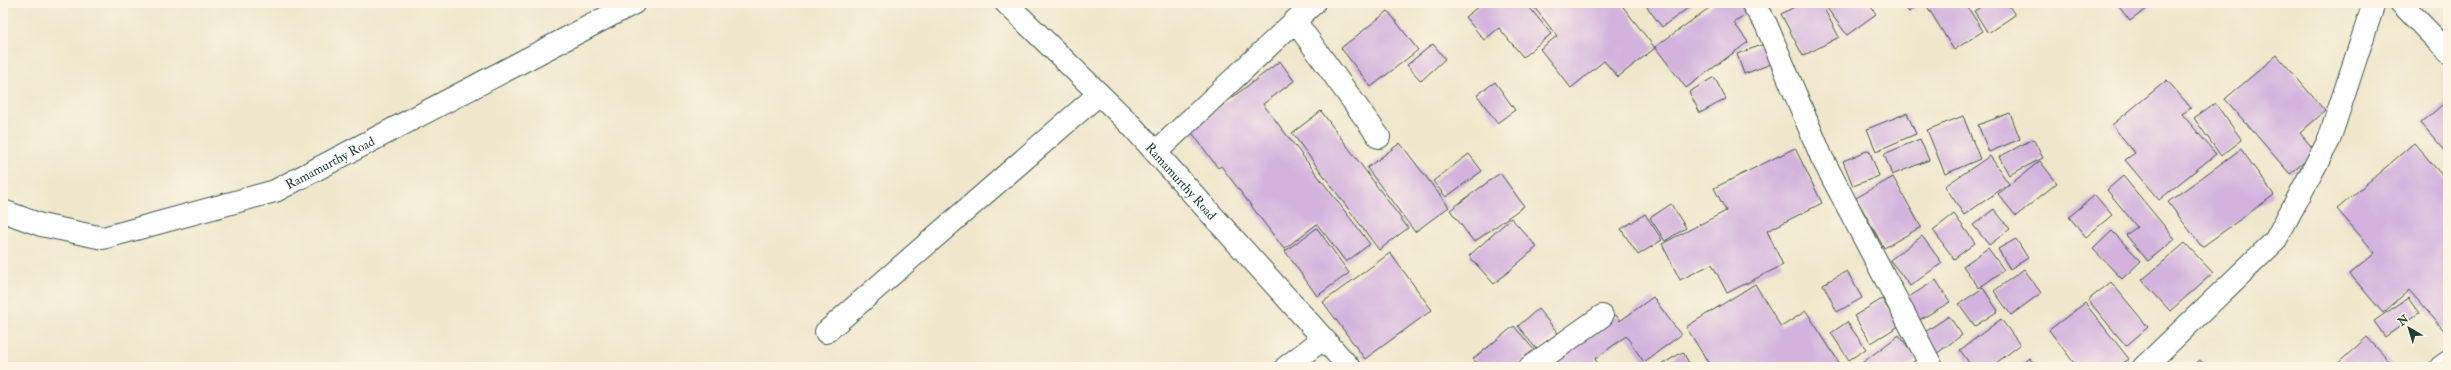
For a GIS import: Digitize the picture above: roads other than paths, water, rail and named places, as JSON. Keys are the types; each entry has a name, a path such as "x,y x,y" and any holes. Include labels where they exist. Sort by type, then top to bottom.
{"street":[{"name":"Ramamurthy Road","path":"3,211 41,225 103,238 275,191 634,3"},
{"name":"Ramamurthy Road","path":"1006,3 1156,152 1349,367"},
{"path":"1156,152 1314,3"},
{"path":"1752,3 1766,24 1822,158 1932,367"},
{"path":"2144,367 2275,241 2328,140 2374,3"},
{"path":"2401,3 2448,52"},
{"path":"1294,21 1379,137"},
{"path":"826,332 1099,94"},
{"path":"1530,367 1602,316"},
{"path":"1286,367 1323,338"},
{"path":"2441,367 2448,362"}]}
